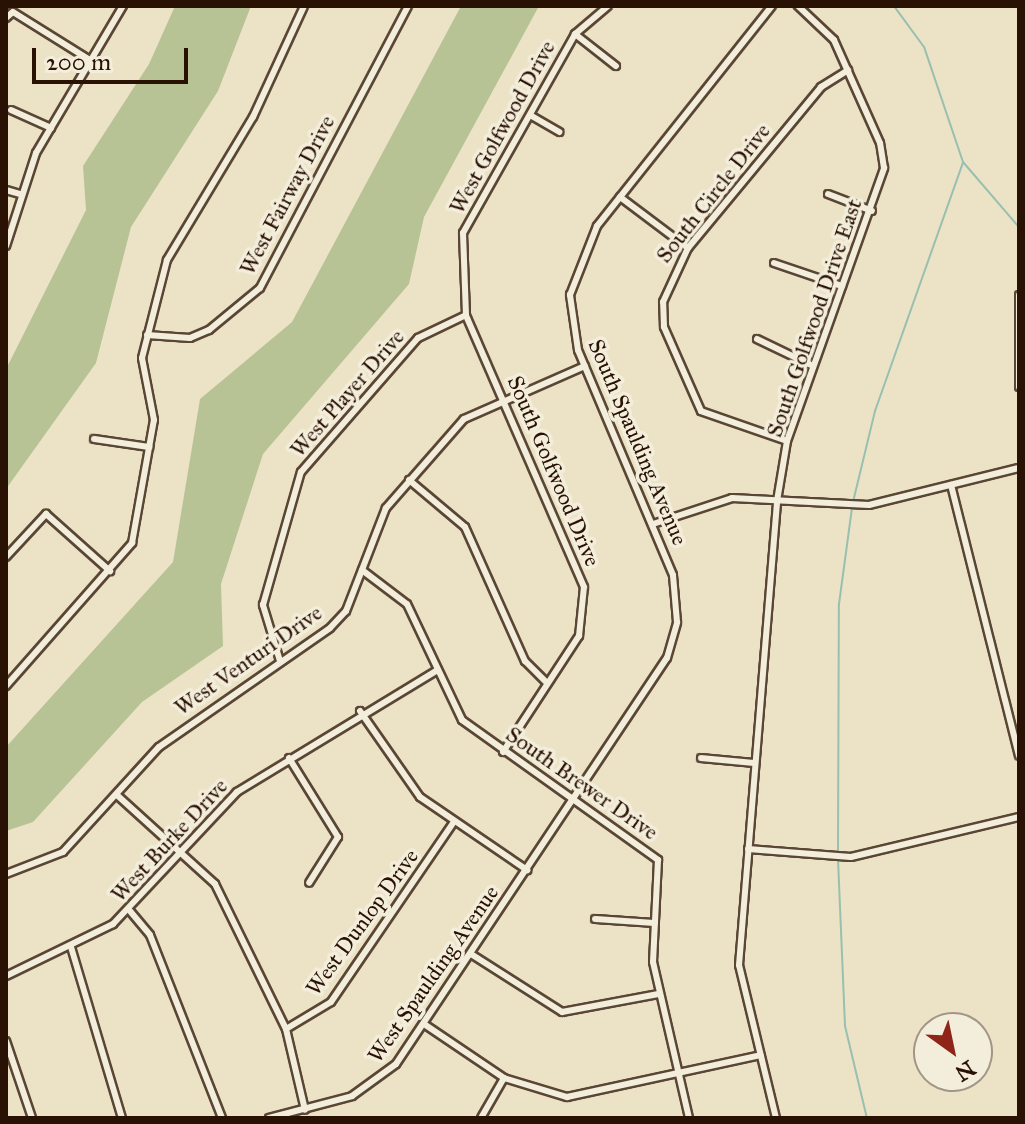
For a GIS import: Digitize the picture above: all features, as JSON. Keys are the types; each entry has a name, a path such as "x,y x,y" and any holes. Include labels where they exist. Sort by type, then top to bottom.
{"street":[{"path":"6,246 20,194 51,128 93,62 123,6"},
{"path":"6,686 110,571 140,518 154,420 142,358 147,335 183,224 253,117 304,6"},
{"name":"West Fairway Drive","path":"147,335 190,338 209,330 260,288 408,6"},
{"name":"West Golfwood Drive","path":"471,329 466,315 463,233 575,34 608,6"},
{"name":"South Spaulding Avenue","path":"677,622 673,575 585,366 570,295 579,258 620,197 772,6"},
{"name":"South Golfwood Drive East","path":"776,1118 739,965 777,501 787,441 872,211 884,168 880,143 834,40 798,6"},
{"path":"6,18 13,12 93,62"},
{"path":"575,34 616,66"},
{"name":"South Circle Drive","path":"787,441 701,411 685,380 663,302 688,248 821,87 848,70"},
{"path":"11,110 51,128"},
{"path":"530,115 560,132"},
{"path":"6,190 20,194"},
{"path":"828,194 872,211"},
{"path":"620,197 688,248"},
{"path":"774,263 842,286"},
{"path":"1019,295 1019,387"},
{"name":"West Player Drive","path":"280,661 263,605 301,472 418,338 466,315"},
{"name":"South Golfwood Drive","path":"471,329 584,587 579,636 503,752"},
{"path":"757,339 813,366"},
{"name":"West Venturi Drive","path":"6,874 63,852 118,796 159,747 330,628 362,570 372,534 409,480 464,419 585,366"},
{"path":"94,439 149,447"},
{"path":"653,524 719,500 777,501 841,508 1019,468"},
{"path":"409,480 465,527 525,661 546,682"},
{"path":"951,485 1019,756"},
{"path":"6,557 46,514 110,571"},
{"name":"South Brewer Drive","path":"362,570 407,604 436,671 462,720 658,860 655,923 658,994 689,1118"},
{"name":"West Spaulding Avenue","path":"269,1118 305,1110 371,1087 424,1024 659,674 677,622"},
{"name":"West Burke Drive","path":"6,976 71,947 130,911 180,851 237,792 360,711 436,671"},
{"path":"360,711 400,774 454,822 527,870"},
{"path":"289,758 338,837 309,883"},
{"path":"701,758 754,763"},
{"path":"118,796 215,884 286,1029 305,1110"},
{"path":"748,849 851,857 1019,817"},
{"name":"West Dunlop Drive","path":"286,1029 331,1002 454,822"},
{"path":"130,911 150,935 222,1118"},
{"path":"595,919 655,923"},
{"path":"71,947 122,1118"},
{"path":"471,954 562,1012 658,994"},
{"path":"424,1024 504,1078 567,1097 761,1055"},
{"path":"6,1041 32,1118"},
{"path":"481,1118 504,1078"}],"green space":[{"path":"175,6 251,6 218,91 131,227 96,363 6,489 6,369 86,210 83,166 149,64"},
{"path":"461,6 539,6 424,217 409,284 263,454 221,584 223,646 142,702 33,822 6,831 6,747 173,562 200,399 292,322"}],"waterway":[{"path":"853,502 875,411 963,162 924,47 894,6"},
{"path":"963,162 1019,227"},
{"path":"838,853 839,604 852,508"},
{"path":"838,859 845,1026 867,1118"}]}
